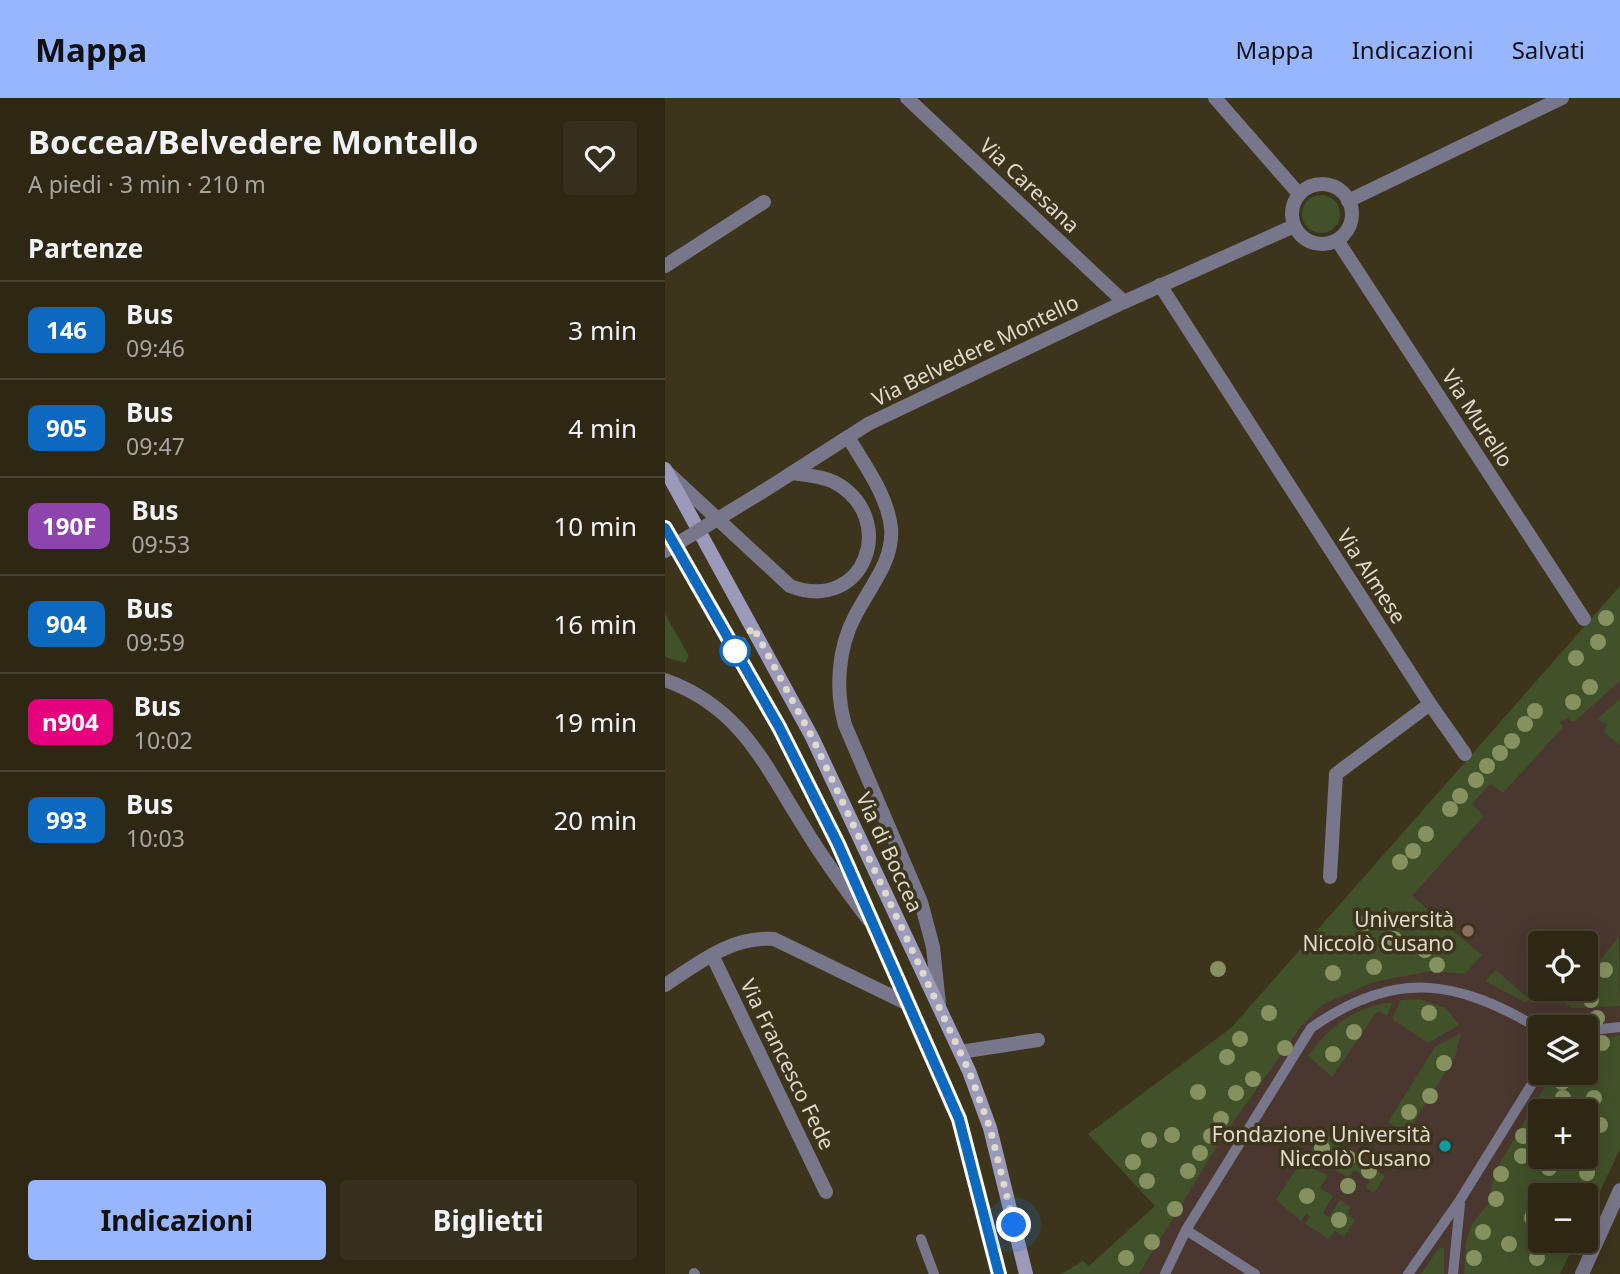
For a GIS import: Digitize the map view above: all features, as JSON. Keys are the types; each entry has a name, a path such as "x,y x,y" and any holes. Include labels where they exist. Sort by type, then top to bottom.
{"main road":[{"name":"Via di Boccea","path":"665,469 812,737 940,1006 990,1128 1026,1274"},
{"name":"Via di Boccea","path":"665,528 785,738 838,844 959,1119 999,1274"}],"street":[{"name":"Via Caresana","path":"907,98 1124,302"},
{"path":"1215,98 1299,194"},
{"path":"1348,201 1562,98"},
{"path":"1316,185 1326,185 1343,193 1348,201 1349,227 1337,240 1317,244 1308,241 1294,226 1292,209 1299,194 1316,185"},
{"path":"665,266 764,202"},
{"name":"Via Belvedere Montello","path":"665,551 868,424 1160,285 1294,226"},
{"name":"Via Murello","path":"1337,240 1584,619"},
{"name":"Via Almese","path":"1160,285 1465,754"},
{"path":"848,437 884,501 891,533 886,560 844,642 840,705 845,725 921,902 933,947 940,1006"},
{"path":"665,469 790,586 808,591 836,588 852,580 865,559 869,541 864,512 852,495 832,481 792,473"},
{"path":"665,680 699,696 742,729 760,753 805,829 871,923"},
{"path":"1330,877 1336,774 1430,704"},
{"path":"665,985 712,955 744,940 774,939 908,1004"},
{"name":"Via Francesco Fede","path":"712,955 826,1192"},
{"path":"960,1052 1038,1040"},
{"path":"1582,1274 1620,1190"}],"lane":[{"path":"1165,1274 1186,1230 1311,1028 1334,1012 1380,994 1431,986 1462,991 1503,1007 1528,1022"},
{"path":"1598,1030 1620,1027"},
{"path":"1408,1274 1460,1200 1531,1085"},
{"path":"1453,1274 1460,1200"},
{"path":"1186,1230 1255,1274"},
{"path":"921,1239 934,1274"}],"shaded area":[{"name":"Università Niccolò Cusano","path":"1620,586 1620,1149 1598,1196 1598,1183 1528,1183 1528,1253 1570,1253 1560,1274 1061,1274 1083,1261 1089,1266 1155,1206 1088,1134 1231,1028"}],"green space":[{"path":"1321,195 1335,200 1340,214 1335,228 1321,233 1307,228 1302,214 1307,200"},
{"path":"1620,586 1620,681 1575,721 1571,722 1568,718 1560,722 1563,727 1503,793 1490,784 1472,804 1484,816 1412,896 1482,955 1465,974 1432,971 1371,983 1322,1005 1302,1025 1220,1141 1139,1274 1061,1274 1083,1261 1089,1266 1155,1206 1088,1134 1231,1028"},
{"path":"665,614 689,656 685,663 665,657"},
{"path":"1620,699 1620,745 1604,732 1607,725 1597,719"},
{"path":"1619,936 1620,1006 1572,1008 1565,1003 1567,1001 1598,1001 1598,963"},
{"path":"1496,970 1528,1000 1526,1003 1485,981"},
{"path":"1419,999 1446,1008 1459,1025 1428,1043 1392,1019 1401,1000"},
{"path":"1393,1002 1387,1016 1378,1011 1375,1014 1332,1077 1308,1056 1325,1035 1345,1019 1367,1008"},
{"path":"1461,1033 1455,1057 1406,1135 1388,1122 1435,1047"},
{"path":"1620,1035 1620,1149 1598,1196 1598,1183 1528,1183 1528,1253 1570,1253 1560,1274 1464,1274 1466,1242 1472,1224 1488,1204 1495,1171 1528,1115 1528,1169 1598,1169 1598,1099 1538,1099 1546,1085 1598,1085 1598,1040"},
{"path":"1319,1134 1324,1138 1327,1134 1341,1144 1332,1156 1325,1151 1318,1160 1310,1154"},
{"path":"1344,1147 1385,1176 1374,1193 1366,1188 1370,1180 1354,1170 1348,1178 1332,1168"},
{"path":"1300,1163 1328,1175 1320,1188 1333,1196 1323,1213 1329,1217 1340,1200 1351,1207 1347,1214 1355,1220 1344,1237 1335,1231 1329,1239 1305,1224 1310,1216 1306,1214 1301,1221 1276,1200"},
{"path":"1444,1247 1444,1274 1421,1274 1438,1249"}],"bus line":[{"name":"146","path":"665,528 779,727 838,844 959,1119 999,1274"}],"place":[{"name":"Università Niccolò Cusano","path":"1468,931"},
{"name":"Fondazione Università Niccolò Cusano","path":"1445,1146"}],"route":[{"path":"735,651 753,627 812,737 969,1071 990,1128 1014,1225"}]}
